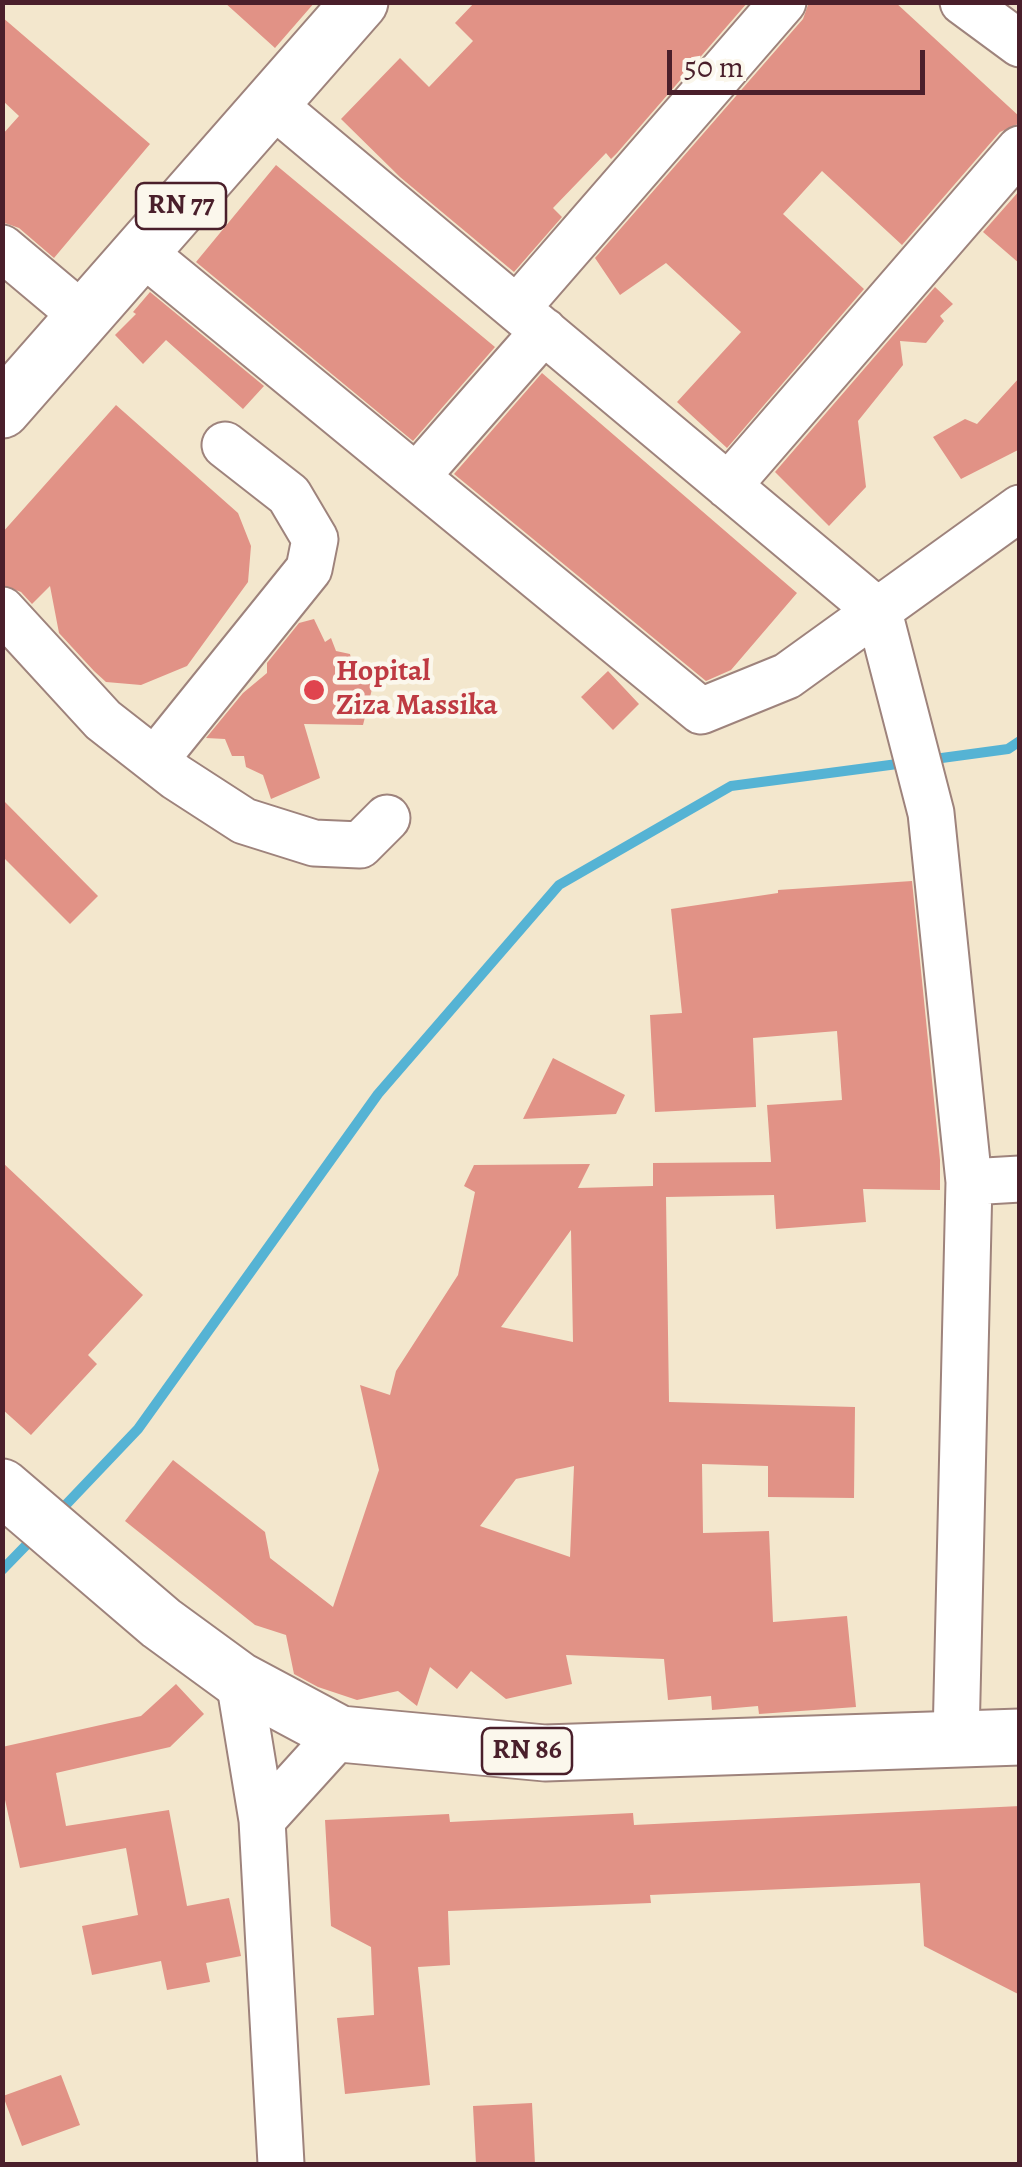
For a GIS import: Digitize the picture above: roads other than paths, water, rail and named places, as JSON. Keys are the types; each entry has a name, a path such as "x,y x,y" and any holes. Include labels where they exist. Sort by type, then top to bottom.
{"main road":[{"name":"RN 77","path":"2,410 360,2"},
{"name":"RN 86","path":"17,1500 161,1623 239,1680 340,1734 545,1753 1020,1737"}],"street":[{"path":"416,476 530,320 783,2"},
{"path":"963,2 1020,44"},
{"path":"272,104 879,612 932,814 969,1182 956,1739"},
{"path":"728,486 1020,149"},
{"path":"2,248 83,316"},
{"path":"141,251 702,710 787,676 1020,508"},
{"path":"155,760 308,570 315,539 289,495 225,445"},
{"path":"2,610 103,720 244,820 314,843 360,844 387,818"},
{"path":"969,1182 1020,1180"},
{"path":"239,1680 262,1820 282,2164"},
{"path":"262,1820 340,1734"}],"waterway":[{"path":"927,760 1008,749 1020,741"},
{"path":"59,1512 138,1429 378,1094 559,885 731,786 905,763"},
{"path":"2,1570 36,1535"}],"place":[{"name":"Hopital Ziza Massika","path":"314,690"}]}
